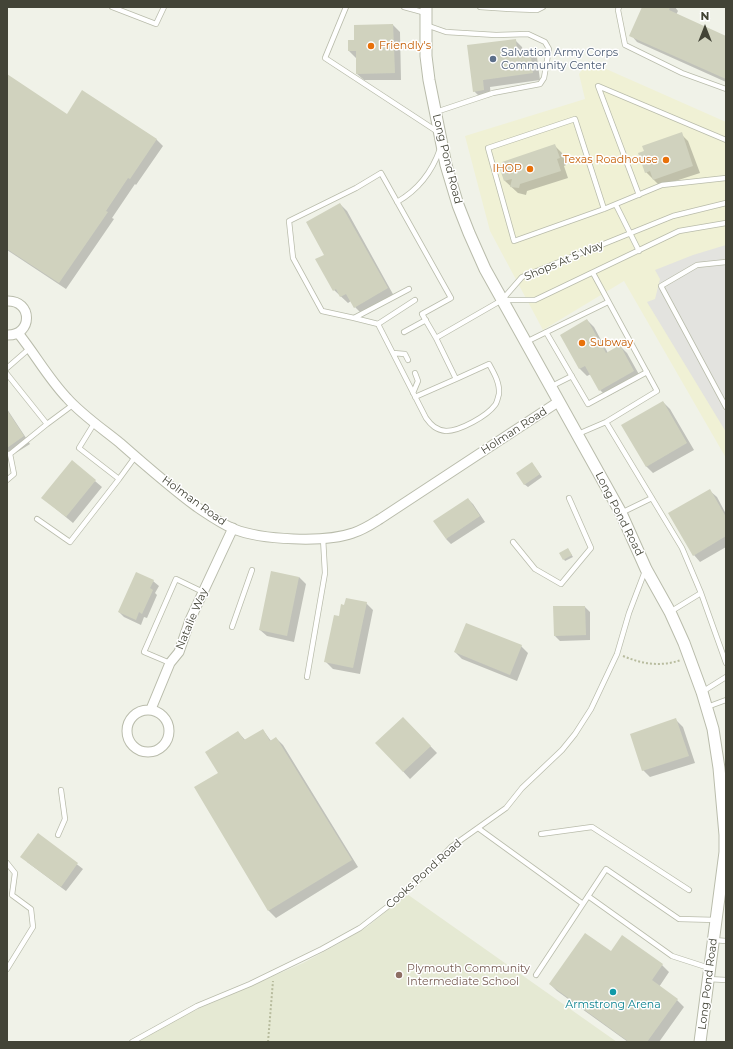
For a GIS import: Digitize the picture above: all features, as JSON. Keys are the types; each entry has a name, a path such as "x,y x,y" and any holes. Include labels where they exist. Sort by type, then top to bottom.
{"street":[{"name":"Long Pond Road","path":"426,10 426,56 429,80 452,187 464,222 479,257 558,402 621,513 646,569 670,612 702,692 713,729 722,767 726,852 700,1042"},
{"path":"7,301 20,304 25,310 27,319 18,333 14,335 7,335"},
{"name":"Holman Road","path":"18,333 52,381 68,400 193,504 219,521 233,528 253,534 272,537 323,538 353,533 380,519 558,402"},
{"name":"Natalie Way","path":"151,709 170,663 179,652 190,620 233,528"},
{"path":"151,709 164,715 169,724 170,733 169,738 163,746 155,751 145,752 136,748 129,741 127,727 134,715 142,710 151,709"}],"lane":[{"path":"112,7 156,24 164,7"},
{"path":"346,7 325,58 441,139 429,173 409,195 397,202"},
{"path":"404,7 426,10"},
{"path":"480,7 537,10 543,7"},
{"path":"619,7 618,10 625,45 682,73 726,89"},
{"path":"426,25 446,32 496,35 528,34 544,42 549,49 544,78 540,84 493,93 435,112"},
{"path":"639,195 598,86 726,140"},
{"path":"604,209 575,119 488,148 514,241 616,205 662,185 726,178"},
{"path":"415,300 378,324 322,311 292,258 289,221 356,188 381,173 451,298 422,314 436,338 456,379"},
{"name":"Shops At 5 Way","path":"502,300 522,277 673,216 726,203"},
{"path":"616,205 639,251"},
{"name":"Shops At 5 Way","path":"502,300 535,300 679,231 726,223"},
{"path":"726,262 698,266 660,286 726,407"},
{"path":"577,435 606,422 657,390 593,273"},
{"path":"354,318 410,289"},
{"path":"436,338 502,300"},
{"path":"526,342 608,302"},
{"path":"404,332 426,320"},
{"path":"378,324 414,395 431,425 446,431 457,429 487,414 496,404 499,393 496,378 489,364 456,379 414,395"},
{"path":"546,332 588,404 647,372"},
{"path":"7,368 30,348"},
{"path":"393,353 405,354 408,360"},
{"path":"414,395 418,381 415,373"},
{"path":"7,374 47,424"},
{"path":"550,387 572,376"},
{"path":"7,480 14,474 8,454 74,404"},
{"path":"95,422 79,448 119,479"},
{"path":"606,422 682,548 701,593 726,663"},
{"path":"37,519 70,542 136,457"},
{"path":"513,542 535,569 561,584 591,548 569,498"},
{"path":"621,513 652,498"},
{"path":"307,677 325,573 323,538"},
{"name":"Cooks Pond Road","path":"132,1042 197,1006 250,984 360,928 400,897 451,847 506,808 522,788 562,750 591,709 617,654 646,569"},
{"path":"232,627 252,570"},
{"path":"170,663 144,652 176,579 204,592"},
{"path":"670,612 701,593"},
{"path":"702,692 726,677"},
{"path":"707,707 726,700"},
{"path":"58,835 65,819 61,790"},
{"path":"541,834 592,827 689,890"},
{"path":"478,828 583,904"},
{"path":"7,862 15,873 12,895 31,909 33,927 7,969"},
{"path":"536,975 606,869 678,919 717,920"},
{"path":"588,896 672,956 726,980"},
{"path":"714,940 726,941"}],"path":[{"path":"617,654 637,662 657,665 677,662 689,658"},
{"path":"268,1042 274,972"}],"shaded area":[{"path":"588,61 726,122 726,458 624,281 543,330 490,231 465,136 585,99 579,74"},
{"path":"726,245 726,432 647,302 655,299 660,279 655,270 693,255"},
{"name":"Plymouth Community Intermediate School","path":"407,894 617,1042 137,1042 175,1019 303,963 338,944 367,927"}],"building":[{"path":"642,7 670,7 669,10 726,36 726,79 629,36"},
{"name":"Friendly's","path":"393,24 395,73 356,74 356,51 348,51 348,40 354,40 354,25"},
{"path":"516,39 517,51 530,49 533,73 483,80 484,90 473,92 467,45"},
{"path":"7,74 67,114 82,90 157,139 130,179 128,178 106,211 108,212 59,283 7,249"},
{"name":"Texas Roadhouse","path":"682,132 693,166 653,180 650,171 645,173 638,153 644,151 642,146"},
{"name":"IHOP","path":"555,144 560,158 557,159 561,171 520,184 519,188 510,187 512,179 504,181 499,166 503,165 502,162"},
{"path":"340,203 388,288 354,308 346,294 340,297 336,289 333,291 315,259 324,255 306,222"},
{"path":"587,319 606,353 620,345 634,371 599,391 585,366 579,369 560,335"},
{"path":"663,401 687,443 646,467 621,425"},
{"path":"7,410 24,436 7,448"},
{"path":"72,460 96,480 66,517 41,498"},
{"path":"532,462 540,474 524,485 516,473"},
{"path":"710,489 726,517 726,536 693,556 668,513"},
{"path":"468,498 480,516 446,539 433,521"},
{"path":"568,548 572,555 563,560 559,553"},
{"path":"271,571 299,577 287,636 259,630"},
{"path":"136,572 154,580 150,588 153,590 142,614 139,612 136,620 118,612"},
{"path":"346,598 367,602 353,668 324,662 334,615 339,616 341,604 344,605"},
{"path":"553,606 585,606 586,635 554,636"},
{"path":"466,623 522,645 510,675 454,652"},
{"path":"403,717 431,746 403,772 375,743"},
{"path":"676,718 689,756 642,771 630,734"},
{"path":"263,729 270,741 276,737 352,860 268,911 194,787 218,773 205,752 238,731 244,740"},
{"path":"38,833 78,863 61,887 20,857"},
{"name":"Armstrong Arena","path":"585,933 611,951 622,935 663,964 652,980 678,999 647,1042 629,1042 549,984"}],"place":[{"name":"Friendly's","path":"371,46"},
{"name":"Salvation Army Corps Community Center","path":"493,59"},
{"name":"Texas Roadhouse","path":"666,160"},
{"name":"IHOP","path":"530,169"},
{"name":"Subway","path":"582,343"},
{"name":"Plymouth Community Intermediate School","path":"399,975"},
{"name":"Armstrong Arena","path":"613,992"}]}
